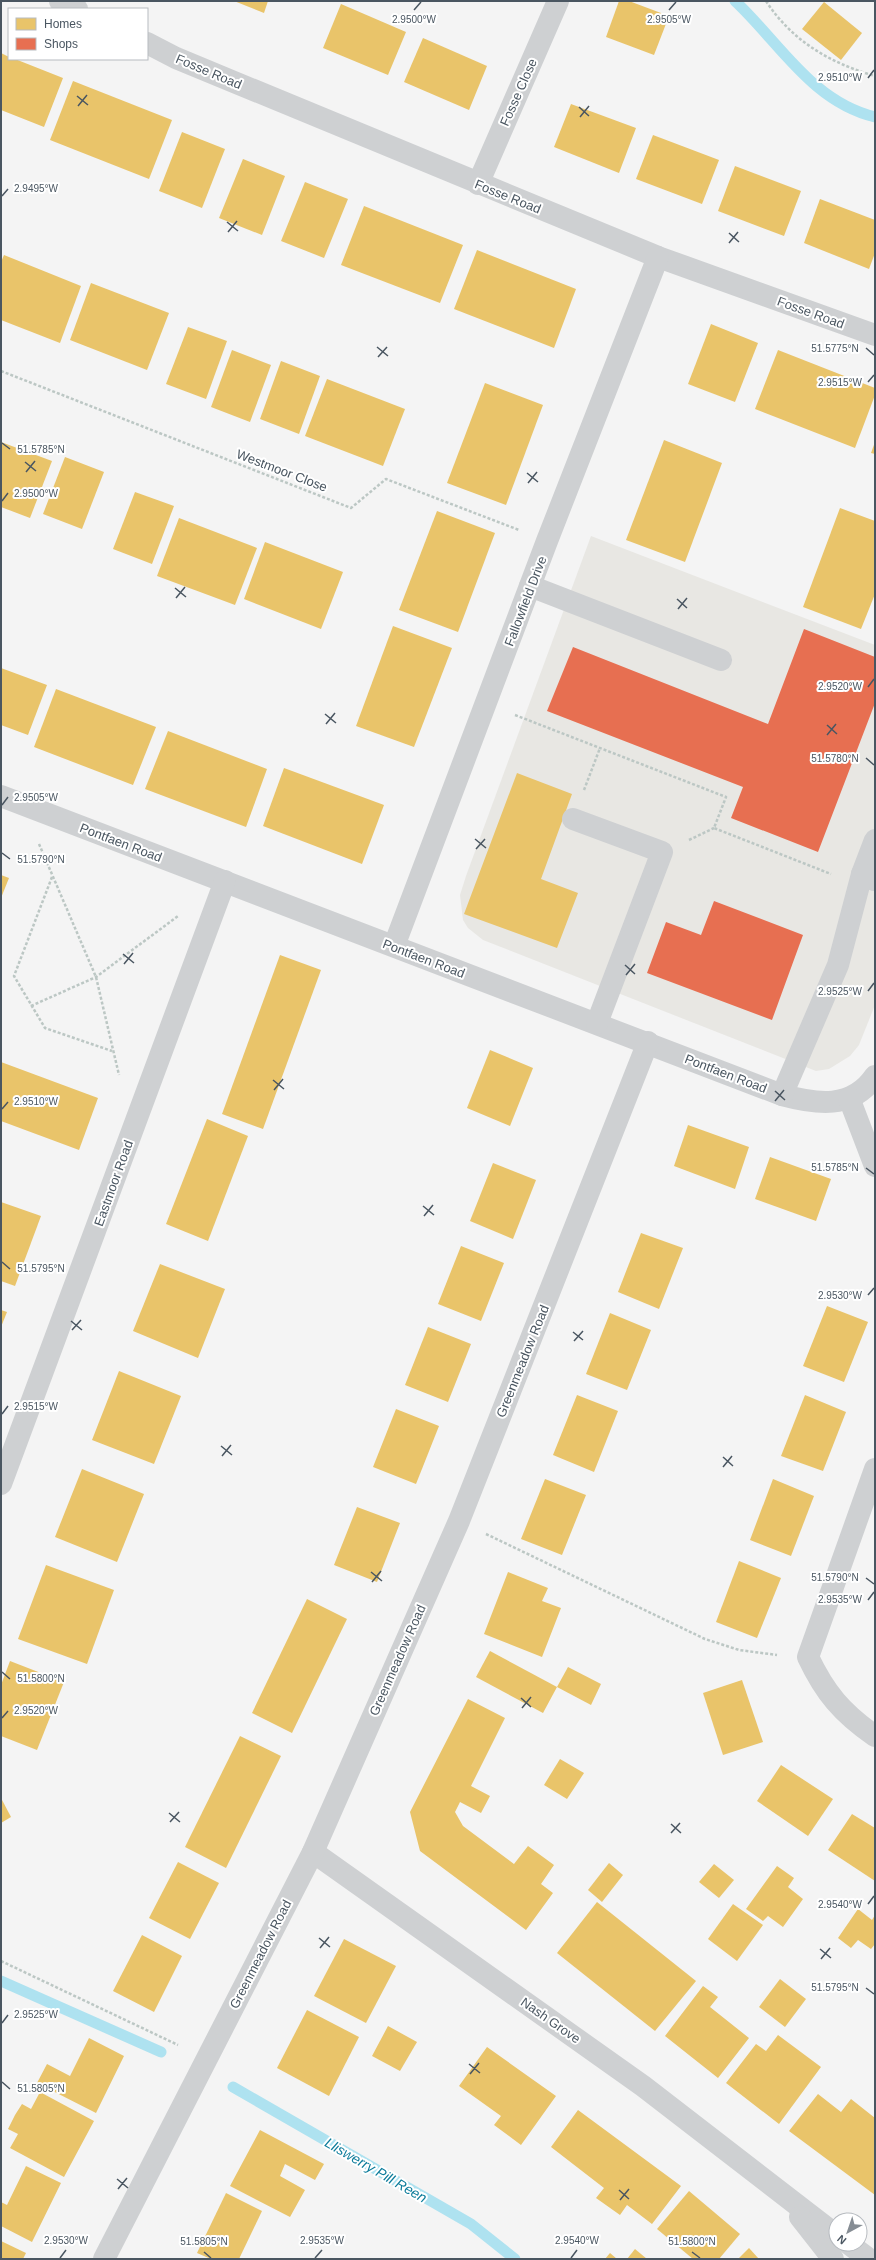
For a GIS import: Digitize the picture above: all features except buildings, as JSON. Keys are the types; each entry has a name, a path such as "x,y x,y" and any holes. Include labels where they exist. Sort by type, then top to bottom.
{"street":[{"path":"60,1 75,8"},
{"name":"Fosse Close","path":"478,184 558,1"},
{"name":"Fosse Road","path":"148,44 184,61 478,184 658,257 875,336"},
{"name":"Fallowfield Drive","path":"394,946 547,541 658,257"},
{"path":"530,586 721,660"},
{"name":"Pontfaen Road","path":"1,796 648,1042 782,1095 820,1103 836,1102 849,1098"},
{"path":"573,819 662,852 597,1023"},
{"path":"782,1095 838,965 865,880 875,840"},
{"name":"Eastmoor Road","path":"1,1484 225,881"},
{"name":"Greenmeadow Road","path":"104,2259 205,2058 313,1852 459,1521 648,1042"},
{"path":"875,1076 862,1091 849,1098 875,1166"},
{"path":"875,1469 808,1657 820,1682 838,1705 875,1736"},
{"name":"Nash Grove","path":"313,1852 643,2086 784,2196 828,2228"},
{"name":"Nash Grove","path":"784,2196 833,2259"},
{"path":"860,2252 869,2259"}],"path":[{"path":"766,1 784,25 819,54 836,63 875,76"},
{"name":"Westmoor Close","path":"1,372 351,508 386,479 547,541"},
{"path":"486,704 726,797 714,828 865,880"},
{"path":"573,819 600,748"},
{"path":"22,804 96,977 112,1051 121,1081"},
{"path":"53,877 14,976 31,1006 46,1028 112,1051"},
{"path":"31,1006 96,977 182,913"},
{"path":"459,1521 705,1639 752,1652 808,1657"},
{"path":"1,1961 205,2058"}],"shaded area":[{"path":"591,536 875,645 875,1005 859,1045 850,1056 829,1069 816,1071 483,940 468,928 463,920 460,895 466,876"}],"waterway":[{"path":"735,1 798,69 815,85 833,98 853,109 875,117"},
{"path":"1,1981 161,2052"},
{"name":"Lliswerry Pill Reen","path":"233,2087 471,2224 515,2259"}]}
